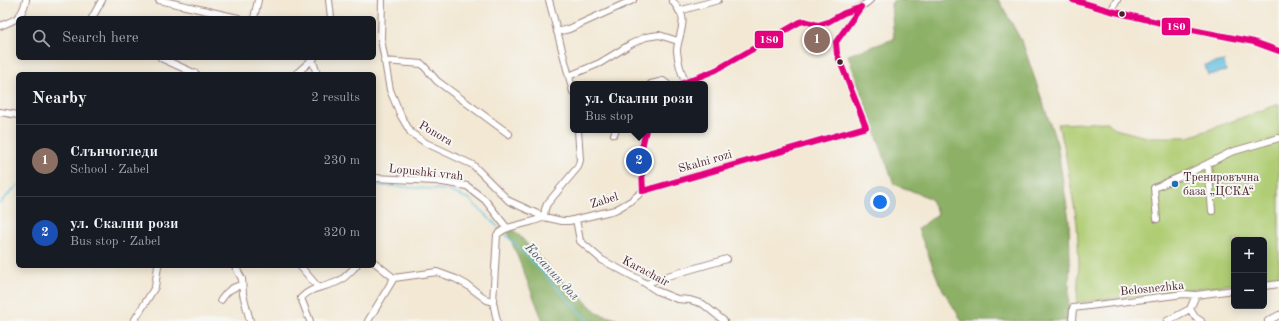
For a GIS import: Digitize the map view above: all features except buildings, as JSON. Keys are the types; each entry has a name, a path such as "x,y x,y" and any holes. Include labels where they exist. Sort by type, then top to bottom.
{"street":[{"path":"21,16 24,12 26,0"},
{"path":"93,16 102,0"},
{"path":"159,0 229,16"},
{"path":"254,16 258,0"},
{"path":"329,0 331,16"},
{"name":"Ponora","path":"382,0 381,40 390,90 401,116 412,133 426,143 473,165 509,201 544,217"},
{"path":"550,0 570,81"},
{"path":"557,32 569,29 633,0"},
{"path":"672,0 679,11 683,22 677,51 683,81"},
{"path":"679,11 718,0"},
{"path":"691,81 716,70 800,22 805,21 818,25 828,22 844,13 861,7 870,0"},
{"path":"1073,0 1182,28 1254,42 1279,51"},
{"path":"1111,11 1117,0"},
{"name":"Skalni rozi","path":"643,191 866,127 837,54 836,42 861,7"},
{"path":"0,26 16,21"},
{"path":"569,76 600,63 631,44 646,37 659,35 678,41"},
{"path":"376,40 381,40"},
{"path":"166,60 192,72"},
{"path":"298,72 310,60"},
{"path":"313,60 316,72"},
{"path":"384,61 422,64 437,82 508,134"},
{"path":"0,112 16,115"},
{"path":"497,321 493,302 496,238 500,232 507,228 534,222 544,217 547,204 578,167 580,160 578,133"},
{"path":"643,191 641,147 645,133"},
{"path":"1156,219 1154,188 1231,152 1279,138"},
{"path":"1208,164 1212,210"},
{"name":"Lopushki vrah","path":"376,178 436,181 467,186 485,200 507,228"},
{"name":"Zabel","path":"544,217 562,221 576,219 623,206 631,202 643,191"},
{"name":"Karachair","path":"576,219 579,238 602,260 657,291 677,299 690,300 703,304 724,321"},
{"path":"647,284 657,279 727,259"},
{"path":"376,264 394,278 436,272 456,279 467,285 487,300 493,302"},
{"path":"134,321 155,287 158,268"},
{"path":"236,268 242,278 243,294 250,321"},
{"path":"302,268 318,287"},
{"path":"310,321 301,298 306,293 318,287 332,284 340,280 354,268"},
{"path":"368,321 394,278"},
{"path":"1267,286 1279,284"},
{"path":"221,300 227,291 236,286 242,285"},
{"name":"Belosnezhka","path":"1072,321 1073,308 1184,294 1196,295 1231,290"},
{"path":"1167,321 1190,309 1196,295"},
{"path":"1190,309 1195,317 1201,321"},
{"path":"1268,321 1279,315"}],"green space":[{"path":"894,0 999,0 1023,44 1057,144 1069,220 1070,259 1068,321 962,321 940,285 918,229 938,214 930,198 894,184 848,55 894,39 891,4"},
{"name":"Тренировъчна база „ЦСКА“","path":"1279,104 1279,278 1267,280 1267,237 1231,237 1231,284 1077,303 1079,263 1077,223 1064,145 1058,124 1108,122 1115,129 1146,137 1189,137"},
{"path":"514,230 555,274 599,314 624,321 543,321 508,232"}],"water":[{"path":"1224,61 1226,71 1208,75 1205,65"}],"waterway":[{"name":"Косанин дол","path":"376,185 446,190 469,199 498,227"},
{"name":"Косанин дол","path":"0,203 16,187"},
{"name":"Косанин дол","path":"505,234 588,321"}],"transit line":[{"name":"180","path":"1073,0 1182,28 1254,42 1279,51"},
{"name":"180","path":"645,133 641,152 643,191 866,127 837,54 836,42 861,7"},
{"name":"180","path":"688,81 716,70 800,22 805,21 818,25 859,8"}],"place":[{"name":"Слънчогледи","path":"817,40"},
{"name":"ул. Скални рози","path":"639,161"},
{"name":"Тренировъчна база „ЦСКА“","path":"1175,184"}]}
